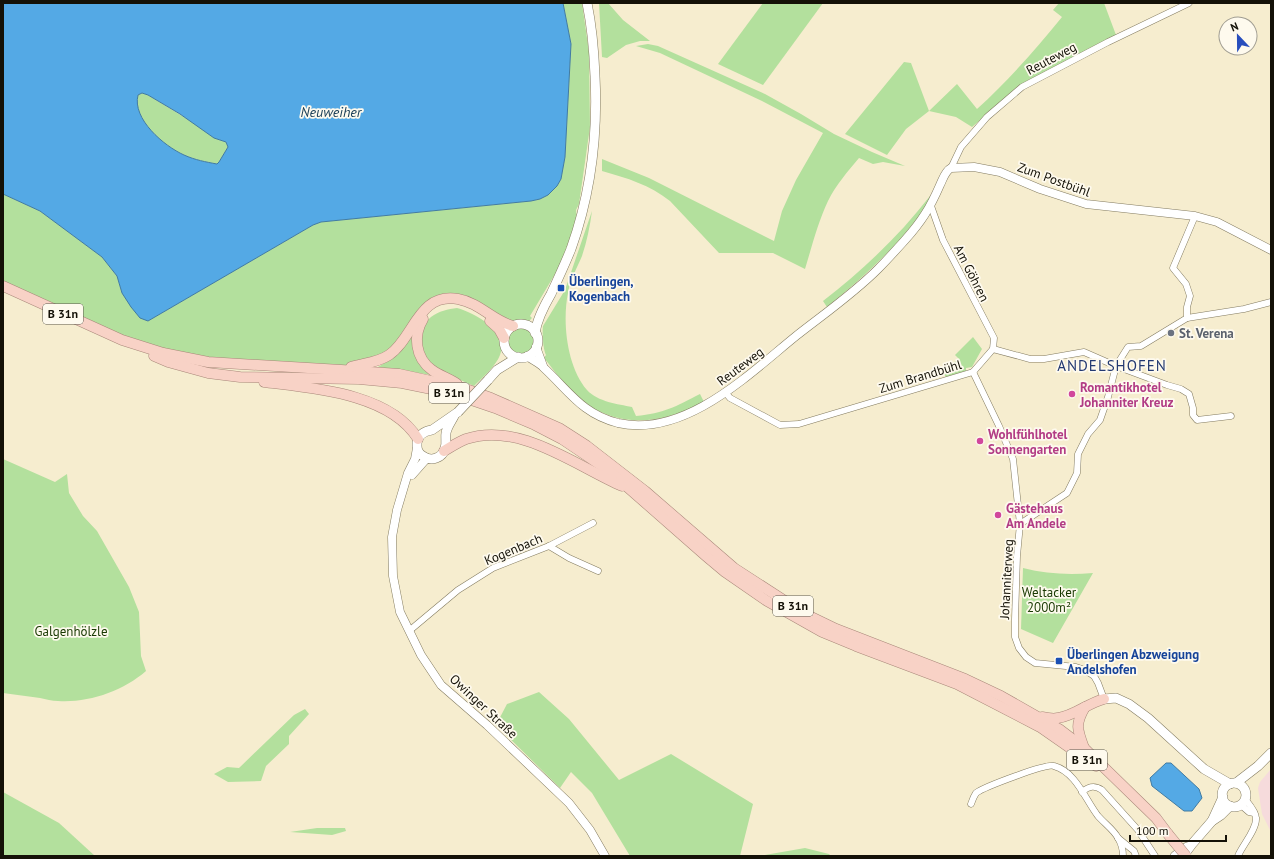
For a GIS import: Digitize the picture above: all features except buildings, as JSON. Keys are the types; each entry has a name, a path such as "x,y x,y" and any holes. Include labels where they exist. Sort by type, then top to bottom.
{"highway":[{"name":"B 31n","path":"3,286 122,340 163,353 208,362 399,374 464,388 491,398 559,428 587,446 645,491 734,568 805,614 836,629 966,679 1001,696 1058,729 1084,748 1115,778"},
{"path":"341,370 368,364 389,355 399,346 424,309 431,304 445,299 467,302 485,311 503,324 513,326"},
{"path":"464,388 430,369 420,355 417,337 420,325 426,314 444,305 457,304 464,306 499,329 504,338"},
{"name":"B 31n","path":"122,340 138,350 168,362 208,372 240,376 359,379 402,383 451,393 495,408 535,425 562,439 608,470 725,572 778,608 822,632 958,684 1040,727 1115,778"},
{"path":"240,376 261,382 317,390 361,400 379,406 397,416 413,430 418,444"},
{"path":"444,451 467,439 482,436 498,435 520,438 541,446 605,479 633,491"},
{"path":"1085,706 1104,699"},
{"name":"B 31n","path":"1038,717 1057,719 1085,706"},
{"name":"B 31n","path":"1084,748 1078,728 1078,718 1085,706"},
{"path":"1115,778 1156,818 1185,856"}],"main road":[{"path":"535,333 544,307 569,255 576,236 586,200 591,173 594,148 596,101 592,33 587,3"},
{"path":"522,357 508,352 504,345 504,338 513,326 528,323 544,307"},
{"path":"497,370 536,348 537,340 535,333 524,325"},
{"path":"456,414 432,430 424,432 418,444 421,454 427,458 435,459 442,454 446,447 446,431 456,414 497,370 508,352"},
{"path":"432,430 440,433 445,439"},
{"path":"1104,699 1116,698 1129,704 1137,710 1204,769 1223,795 1225,802 1230,806"},
{"path":"1212,821 1225,788 1258,766 1271,752"},
{"path":"1185,856 1192,844 1212,821 1230,806 1243,802 1246,792 1245,789 1258,766"},
{"path":"1204,769 1245,789"},
{"path":"1175,856 1192,844"}],"street":[{"name":"Reuteweg","path":"952,168 961,147 987,117 1022,87 1108,42 1189,3"},
{"name":"Zum Postbühl","path":"952,168 974,167 1000,172 1040,189 1086,204 1195,216 1217,222 1271,250"},
{"path":"931,206 944,176 948,169 952,168"},
{"name":"Reuteweg","path":"536,348 543,366 572,398 607,420 628,424 650,424 675,418 691,412 725,392 756,370 846,297 878,269 924,218 931,206"},
{"name":"Am Göhren","path":"931,206 943,240 994,338 993,349"},
{"path":"1187,318 1187,307 1190,296 1186,284 1173,268 1195,216"},
{"name":"Johanniterweg","path":"1104,699 1094,676 1085,670 1076,667 1035,663 1026,657 1019,648 1015,637 1015,620 1017,556 1020,524 1067,493 1077,473 1078,454 1088,434 1100,420 1116,366 1128,347 1141,346 1187,318 1254,308 1271,302"},
{"path":"972,372 993,349 1030,359 1044,359 1084,352 1167,385 1182,388 1189,394 1193,408 1193,415 1197,420 1231,416"},
{"name":"Reuteweg","path":"522,357 543,366"},
{"name":"Zum Brandbühl","path":"725,392 730,398 780,425 800,424 972,372 999,426 1013,459 1020,524"},
{"name":"Owinger Straße","path":"418,444 415,459 408,473 394,524 392,565 394,588 400,612 421,655 441,685 487,725 569,803 590,830 605,856"},
{"name":"Owinger Straße","path":"407,479 427,458"},
{"name":"Kogenbach","path":"409,631 458,590 493,568 549,546 593,523"},
{"path":"549,546 569,558 598,571"},
{"path":"971,804 976,794 995,784 1033,770 1052,765 1062,769 1073,780 1093,809 1118,838 1131,848 1136,856"},
{"path":"1082,792 1092,787 1097,787 1102,790 1138,830 1155,856"},
{"path":"1238,856 1255,826 1256,818 1254,813 1249,812 1243,802"},
{"path":"1118,838 1123,851 1123,856"}],"shaded area":[{"path":"1271,769 1271,832 1262,814 1258,788 1260,782"}],"green space":[{"path":"563,3 582,3 589,52 590,127 579,204 576,210 577,218 561,264 530,316 532,318 525,325 534,331 537,338 536,346 532,352 525,356 518,358 511,355 504,343 505,336 509,330 475,305 437,302 389,355 341,370 163,353 3,286 3,194 40,211 102,257 117,276 122,293 148,321 313,225 321,222 531,201 548,195 557,186 561,179 565,157 571,44"},
{"path":"599,3 608,3 623,20 650,41 640,41 626,45 607,58 602,57"},
{"path":"763,3 823,3 763,85 718,64"},
{"path":"1059,3 1104,3 1116,35 1022,84 972,127 956,117 929,111 957,84 977,109 1021,65 1062,17 1053,10"},
{"path":"648,44 658,46 765,94 834,134 905,166 883,162 873,164 859,158 838,184 824,209 805,269 773,253 719,253 670,201 646,186 602,171 602,159 649,178 774,241 782,211 796,180 823,133 762,101 660,53 636,46"},
{"path":"904,62 911,63 929,111 906,129 887,155 845,134"},
{"path":"142,93 148,95 197,125 214,138 226,142 228,147 218,164 196,160 184,155 176,151 151,131 140,113 137,104 138,95"},
{"path":"930,196 931,199 920,215 896,244 856,283 827,307 823,301 880,252 906,225"},
{"path":"592,211 582,256 570,283 566,305 566,330 568,344 575,369 580,380 587,390 602,400 632,407 636,416 669,409 700,394 704,402 666,417 627,420 614,417 592,408 575,395 544,358 546,355 543,341 543,326 565,290"},
{"path":"457,308 473,314 496,331 502,347 498,359 474,386 437,369 428,361 423,349 422,334 426,322 437,313"},
{"path":"415,332 432,375 378,367 398,352"},
{"path":"973,337 982,349 972,367 966,368 966,371 946,378 943,370 959,359 955,355"},
{"name":"Galgenhölzle","path":"3,459 55,482 67,474 69,493 83,516 97,531 129,587 139,612 141,656 146,671 116,690 93,698 70,701 54,701 3,693"},
{"name":"Weltacker 2000m²","path":"1023,568 1058,574 1093,573 1053,643 1021,629"},
{"path":"539,692 569,719 619,780 671,754 753,804 740,856 630,856 592,793 571,772 560,788 496,725 507,704"},
{"path":"305,709 309,714 289,736 289,744 266,766 261,781 228,782 214,774 227,767 239,768 294,715"},
{"path":"3,792 59,823 95,856 3,856"},
{"path":"317,828 345,828 346,831 332,835 290,832"},
{"path":"805,848 829,854 831,856 759,856"}],"water":[{"name":"Neuweiher","path":"3,3 563,3 571,44 565,157 561,179 557,186 548,195 540,199 321,222 313,225 148,321 140,318 131,307 122,293 117,276 102,257 40,211 3,194","holes":["142,93 180,114 214,138 226,142 228,147 219,162 217,164 188,157 176,151 151,131 140,113 137,104 138,95"]},
{"path":"1166,763 1171,763 1199,789 1202,798 1192,811 1184,811 1152,786 1150,778"}],"place":[{"name":"Überlingen, Kogenbach","path":"561,288"},
{"name":"St. Verena","path":"1171,333"},
{"name":"Romantikhotel Johanniter Kreuz","path":"1072,394"},
{"name":"Wohlfühlhotel Sonnengarten","path":"980,441"},
{"name":"Gästehaus Am Andele","path":"998,515"},
{"name":"Überlingen Abzweigung Andelshofen","path":"1059,661"}],"district":[{"name":"ANDELSHOFEN","path":"1112,366"}]}
